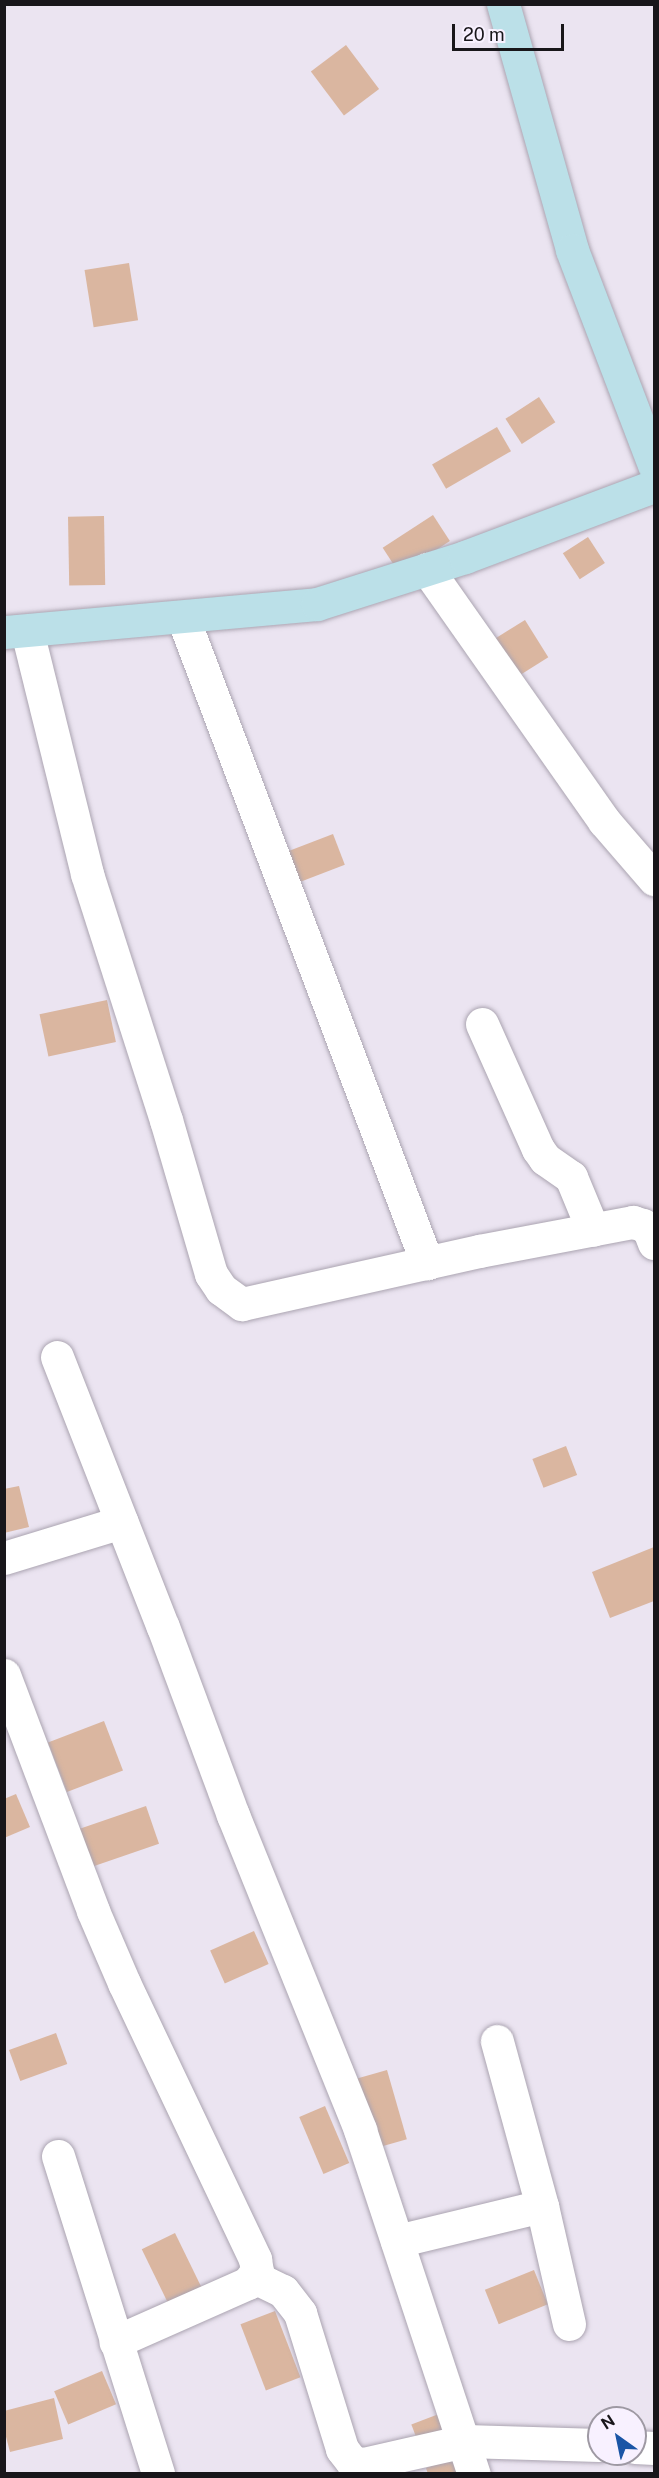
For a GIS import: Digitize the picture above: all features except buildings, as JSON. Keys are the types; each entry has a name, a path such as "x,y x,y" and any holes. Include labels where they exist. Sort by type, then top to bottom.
{"street":[{"path":"503,4 572,250 654,465"},
{"path":"654,486 465,557 317,604 16,632 87,874 166,1120 211,1274 221,1289 242,1304 427,1263 633,1222 650,1230 654,1243"},
{"path":"427,569 604,820 654,879"},
{"path":"183,618 427,1263"},
{"path":"483,1024 538,1149 545,1159 572,1177 593,1230"},
{"path":"57,1357 233,1815 360,2130 465,2441 474,2474"},
{"path":"4,1558 122,1522"},
{"path":"4,1675 93,1911 164,2070 255,2259 257,2271 248,2283 115,2342"},
{"path":"497,2041 542,2206 569,2324"},
{"path":"58,2156 158,2474"},
{"path":"397,2241 542,2206"},
{"path":"254,2277 283,2291 300,2313 342,2449 352,2462 363,2464 465,2441 587,2445"}]}
